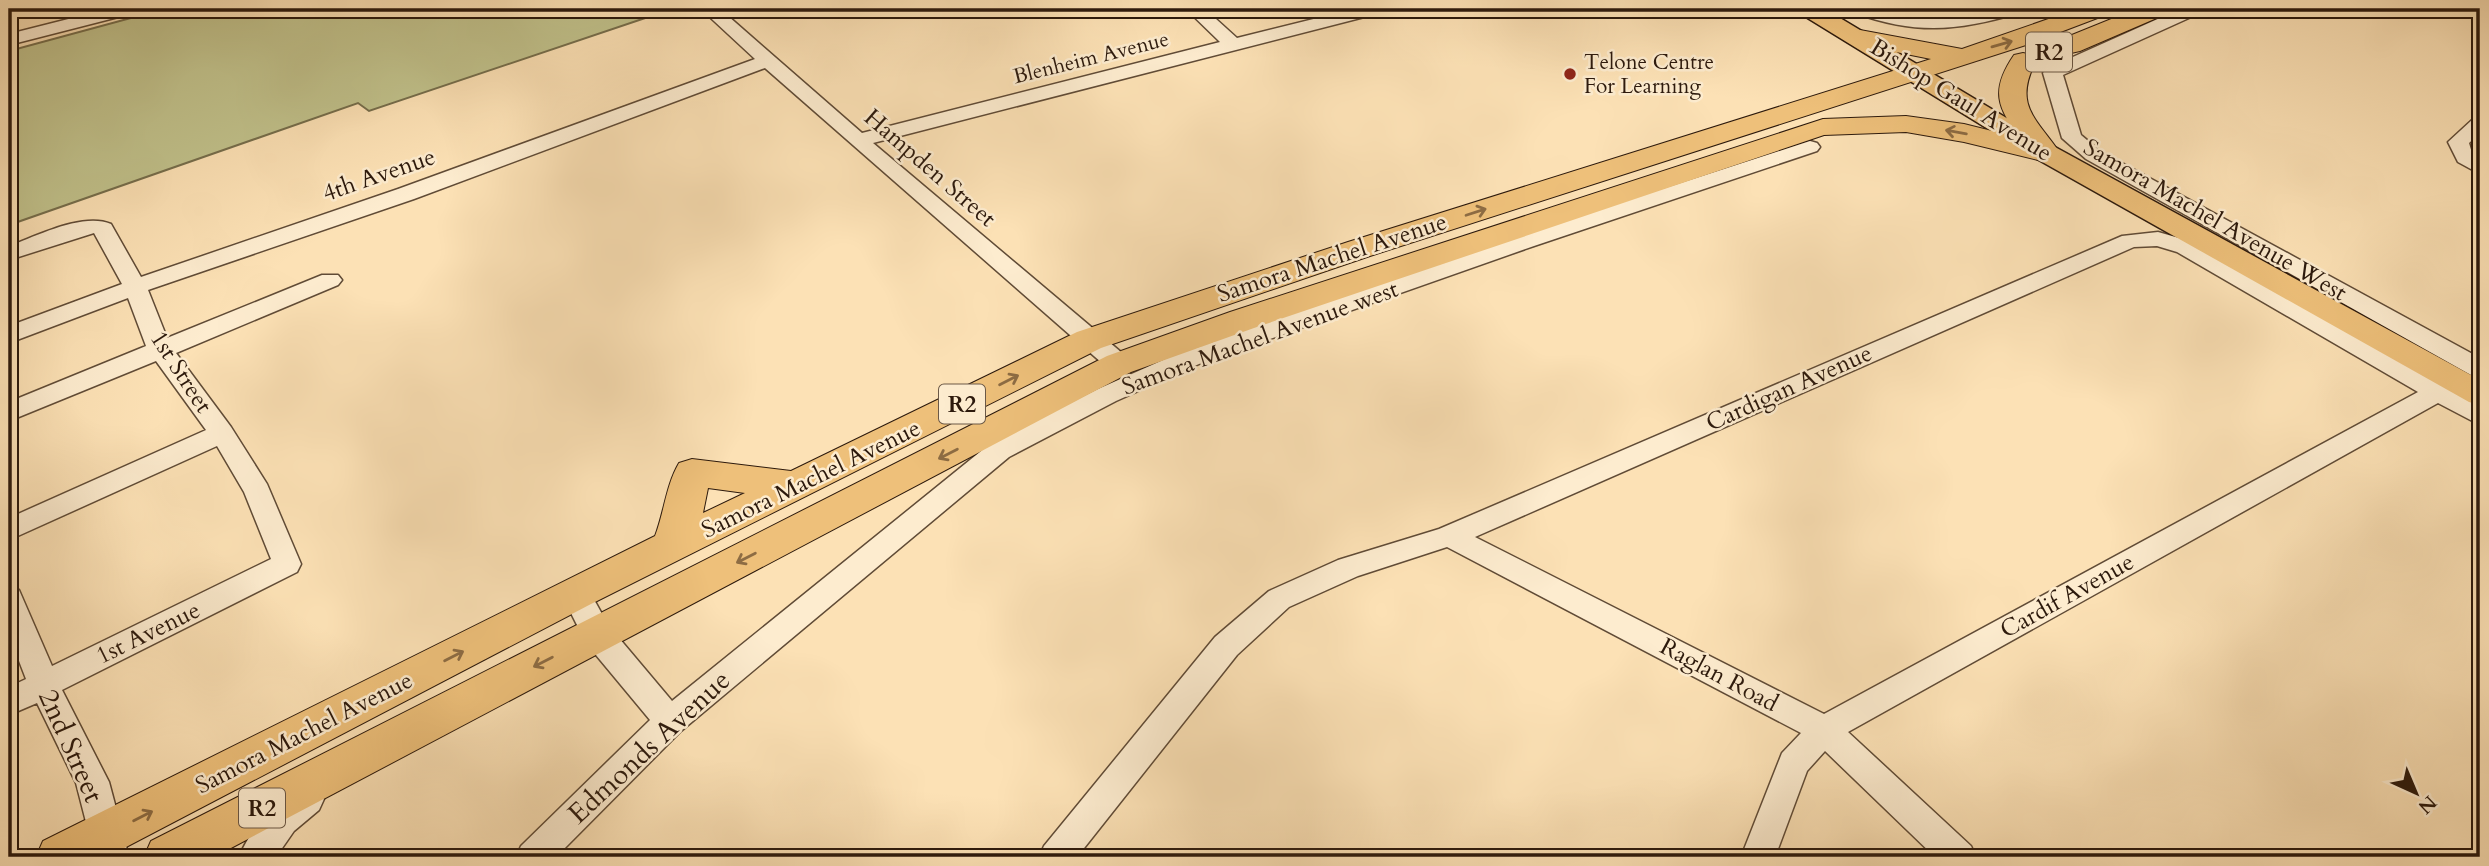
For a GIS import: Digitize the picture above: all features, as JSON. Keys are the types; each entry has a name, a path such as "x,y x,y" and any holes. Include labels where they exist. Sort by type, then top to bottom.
{"highway":[{"name":"R2","path":"1926,80 1962,55 2030,35 2099,9"},
{"name":"R2","path":"1926,80 2023,61 2112,29 2157,9"},
{"path":"1862,90 1876,69 1870,45 1962,55"},
{"path":"2023,61 2012,79 2010,101 2046,153"},
{"name":"Samora Machel Avenue","path":"60,857 109,846 576,593 1089,340 1359,249 1862,90 1926,80"},
{"name":"Samora Machel Avenue","path":"168,857 1119,364 1242,320 1817,137 1926,80"},
{"path":"1817,137 1906,124 2046,153"},
{"path":"671,547 684,512 692,473 797,485"}],"main road":[{"name":"Bishop Gaul Avenue","path":"1809,9 2046,153 2480,394"}],"street":[{"path":"9,40 128,9"},
{"name":"Hampden Street","path":"710,9 1119,364"},
{"path":"1195,9 1234,45"},
{"name":"Blenheim Avenue","path":"859,140 1374,9"},
{"name":"Bishop Gaul Avenue","path":"1861,9 1899,20 1936,26 1972,22 2013,9"},
{"name":"Samora Machel Avenue West","path":"2194,9 2053,73 2072,138 2092,155 2480,369"},
{"name":"4th Avenue","path":"9,335 135,287 406,194 767,61"},
{"path":"2480,123 2458,142 2460,152 2471,164 2480,168"},
{"name":"Samora Machel Avenue west","path":"767,639 1000,450 1107,395 1190,358 1817,137"},
{"name":"1st Street","path":"9,253 96,226 103,229 135,287 159,348 222,433 257,491 287,564"},
{"name":"Cardigan Avenue","path":"1055,857 1226,646 1279,599 1348,568 1449,537 2130,241 2158,239 2185,247 2438,392"},
{"path":"9,412 159,348 330,280"},
{"path":"2438,392 2480,416"},
{"name":"Cardif Avenue","path":"1758,857 1794,763 1824,730 2438,392"},
{"path":"9,530 222,433"},
{"name":"Raglan Road","path":"1449,537 1824,730 1959,857"},
{"name":"1st Avenue","path":"9,702 287,564"},
{"path":"576,593 597,634 670,720"},
{"name":"2nd Street","path":"9,598 44,685 92,782 109,846"},
{"name":"Edmonds Avenue","path":"533,857 670,720 767,639"},
{"path":"256,857 282,820 356,760"}],"green space":[{"path":"164,9 672,9 369,111 358,103 9,225 9,51"}],"place":[{"name":"Telone Centre For Learning","path":"1570,74"}]}
